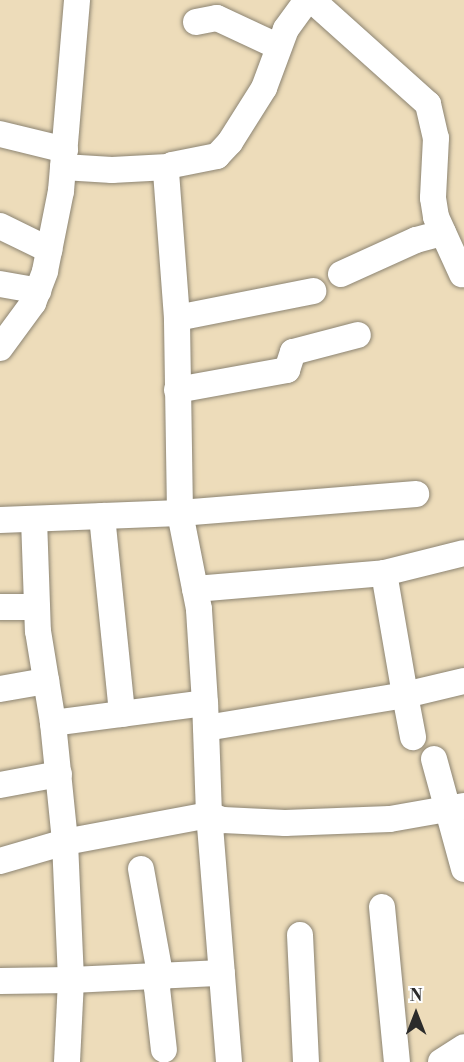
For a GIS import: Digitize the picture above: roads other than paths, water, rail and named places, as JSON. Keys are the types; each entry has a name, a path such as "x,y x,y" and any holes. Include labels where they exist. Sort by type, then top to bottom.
{"street":[{"path":"0,348 33,303 49,250 64,159 77,0"},
{"path":"0,134 64,159 112,170 168,167 217,156 230,142 264,88 286,29 307,0"},
{"path":"312,0 429,104 436,138 433,198 443,233 462,274"},
{"path":"196,22 217,18 279,47"},
{"path":"168,167 177,318 180,513 195,589 205,715 209,815 229,1062"},
{"path":"0,226 49,250"},
{"path":"341,274 416,240 443,233"},
{"path":"0,284 38,291"},
{"path":"177,318 313,291"},
{"path":"177,390 287,369 293,352 358,335"},
{"path":"0,520 180,513 416,494"},
{"path":"102,516 122,714"},
{"path":"34,519 37,607 53,723 65,842 70,980 67,1062"},
{"path":"195,589 384,573 464,553"},
{"path":"384,573 413,736"},
{"path":"0,607 37,607"},
{"path":"0,689 46,681"},
{"path":"53,723 122,714 205,715 405,695 464,681"},
{"path":"434,759 455,807 464,869"},
{"path":"0,785 59,774"},
{"path":"0,861 65,842 209,815 223,820 285,824 390,819 455,807"},
{"path":"141,869 160,974 157,988 164,1050"},
{"path":"382,908 397,1062"},
{"path":"300,935 306,1062"},
{"path":"0,981 222,973"},
{"path":"441,1062 464,1047"}]}
